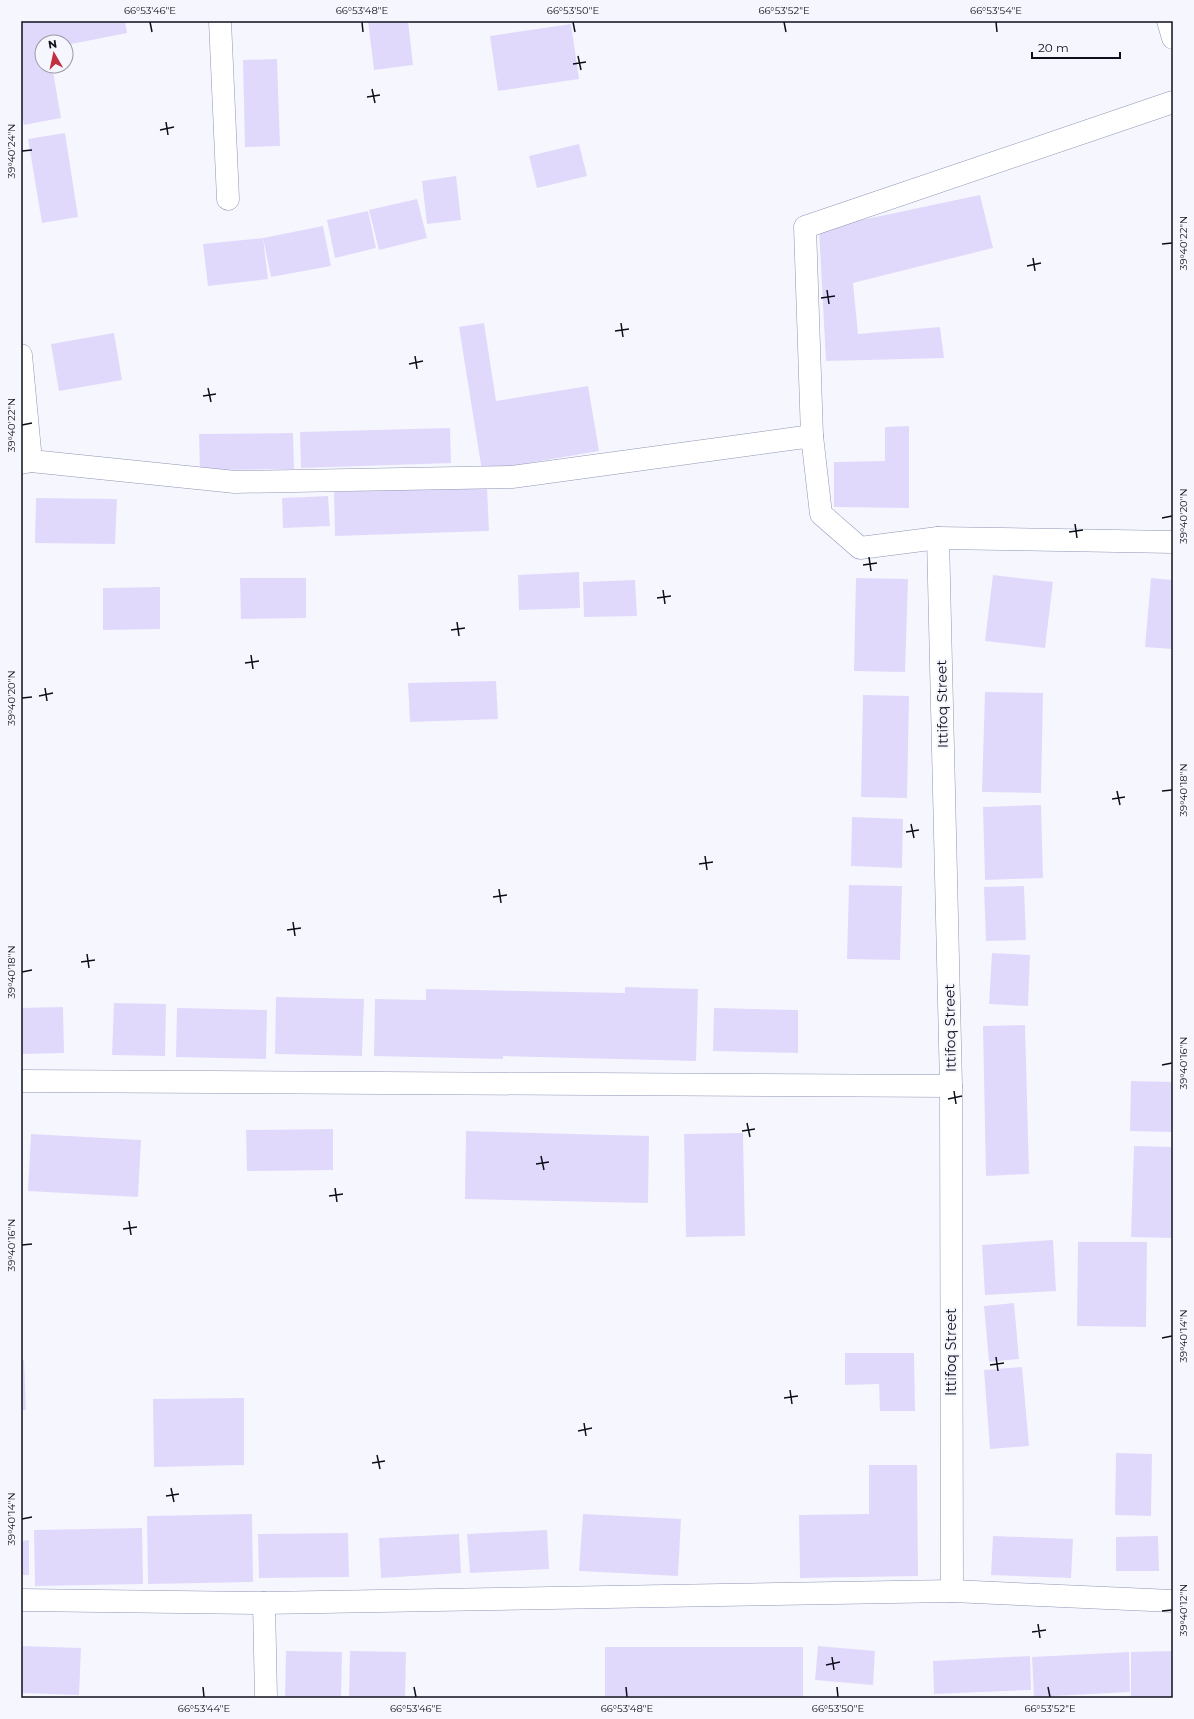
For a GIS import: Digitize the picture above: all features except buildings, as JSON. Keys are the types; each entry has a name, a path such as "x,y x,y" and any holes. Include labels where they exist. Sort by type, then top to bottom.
{"street":[{"path":"220,21 228,199"},
{"path":"1168,21 1173,38"},
{"path":"1173,102 805,227 812,436 821,514 860,548 938,538 1173,542"},
{"path":"21,355 26,462 235,482 512,477 812,436"},
{"name":"Ittifoq Street","path":"938,538 951,1086 952,1591"},
{"path":"21,1081 951,1086"},
{"path":"21,1600 264,1604 952,1591 1173,1601"},
{"path":"264,1604 266,1698"}]}
